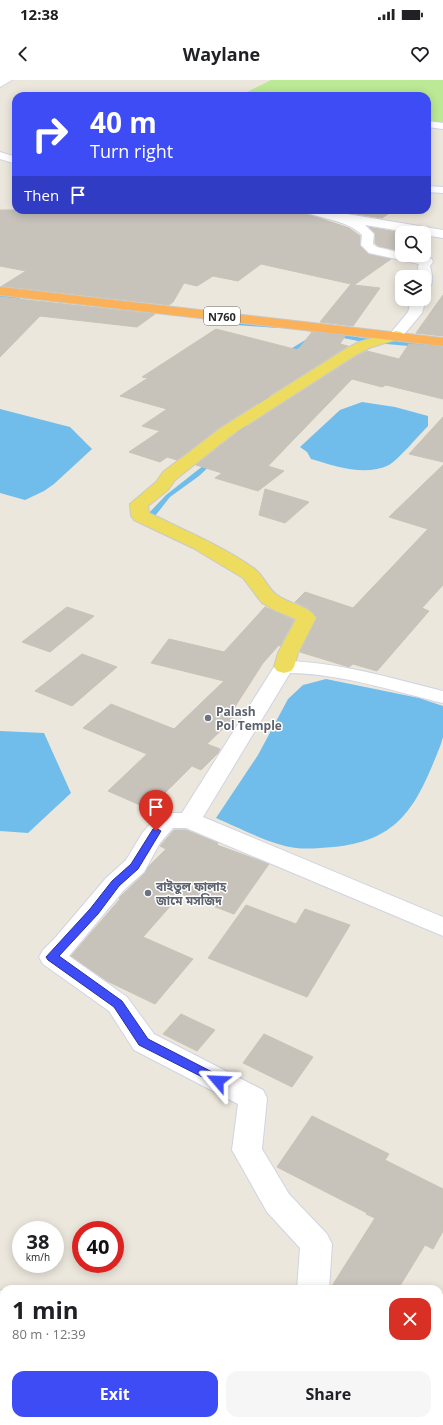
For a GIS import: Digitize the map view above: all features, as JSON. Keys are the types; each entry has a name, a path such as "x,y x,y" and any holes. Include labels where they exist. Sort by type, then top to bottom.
{"highway":[{"name":"N760","path":"0,291 443,342"}],"main road":[{"path":"284,667 288,652 306,618 305,616 283,607 269,599 250,574 200,544 140,516 139,504 162,486 169,476 227,430 349,353 364,346 396,336"}],"street":[{"path":"0,84 6,80"},
{"path":"431,124 443,126"},
{"path":"0,155 12,160"},
{"path":"431,189 443,190"},
{"path":"323,214 362,227 368,234 367,245 373,250 427,262 424,266 425,270"},
{"path":"326,215 443,234"},
{"path":"396,336 415,313 417,306"},
{"path":"189,820 284,667 300,666 355,675 443,697"},
{"path":"313,1285 316,1244 278,1203 247,1150 253,1098 144,1042 118,1004 52,957 94,911 115,884 134,866 151,838 166,821 189,820 443,926"}],"green space":[{"path":"271,80 443,80 443,123 431,122 431,92 247,92"}],"water":[{"path":"362,402 395,407 428,416 428,426 393,462 389,465 370,470 350,469 311,459 307,452 300,447 340,410"},
{"path":"0,409 70,427 92,449 54,484 44,491 25,500 0,493"},
{"path":"326,679 419,698 443,706 443,737 441,744 424,784 404,815 391,827 376,837 357,843 333,847 312,848 295,848 281,845 216,818 258,755 288,699 303,685"},
{"path":"0,731 44,733 71,793 28,833 0,831"}],"building":[{"path":"0,210 12,210 12,214 307,214 349,228 360,236 360,246 368,254 391,259 354,285 380,288 353,326 320,322 351,284 261,264 238,281 213,276 197,286 184,283 173,302 169,305 2,286 26,271 0,266"},
{"path":"357,214 388,214 382,218"},
{"path":"369,227 395,232 395,250 378,246 375,243 375,233"},
{"path":"443,295 443,336 416,333"},
{"path":"0,297 155,314 137,327 40,316 0,357"},
{"path":"216,329 298,350 312,332 345,336 340,344 348,346 220,427 177,460 167,457 160,462 129,452 160,431 142,426 167,409 120,396 148,378 142,377"},
{"path":"409,344 443,347 443,399 386,385 382,387 352,379 268,466 284,471 258,491 215,478 222,473 196,465 234,435 355,357 367,351 399,359"},
{"path":"443,417 443,462 409,454"},
{"path":"443,465 443,585 422,608 429,611 377,671 353,664 349,667 300,652 317,617 309,609 295,602 305,592 353,608 428,529 389,517"},
{"path":"265,489 309,502 285,523 259,515"},
{"path":"67,607 94,616 50,652 22,642"},
{"path":"265,607 294,620 280,646 279,645 263,663 229,716 234,718 207,744 220,749 218,753 201,770 192,766 149,809 108,791 147,754 83,728 111,704 174,729 224,681 151,663 169,639 224,652"},
{"path":"82,654 117,667 72,706 35,691"},
{"path":"174,830 186,830 218,843 217,845 269,864 234,914 181,894 143,937 193,959 155,1004 107,981 71,956 120,899 119,898 145,873 148,867 166,849 160,846"},
{"path":"246,905 296,924 305,909 350,925 307,997 208,958"},
{"path":"181,1014 215,1030 197,1051 163,1034"},
{"path":"264,1034 313,1057 292,1087 243,1063"},
{"path":"312,1116 389,1154 385,1160 443,1189 443,1231 433,1249 425,1245 400,1285 333,1285 375,1218 277,1167"}],"waterway":[{"path":"0,295 19,297"},
{"path":"197,316 222,322 277,326"},
{"path":"310,330 363,340 443,347"},
{"path":"285,357 294,349 312,338"},
{"path":"234,440 270,391"},
{"path":"158,521 151,516 168,496 197,475 213,460"}],"place":[{"name":"Palash Pol Temple","path":"208,718"},
{"name":"বাইতুল ফালাহ জামে মসজিদ","path":"148,893"}],"route":[{"path":"156,831 134,866 115,884 94,911 52,957 118,1004 144,1042 218,1081"}]}
